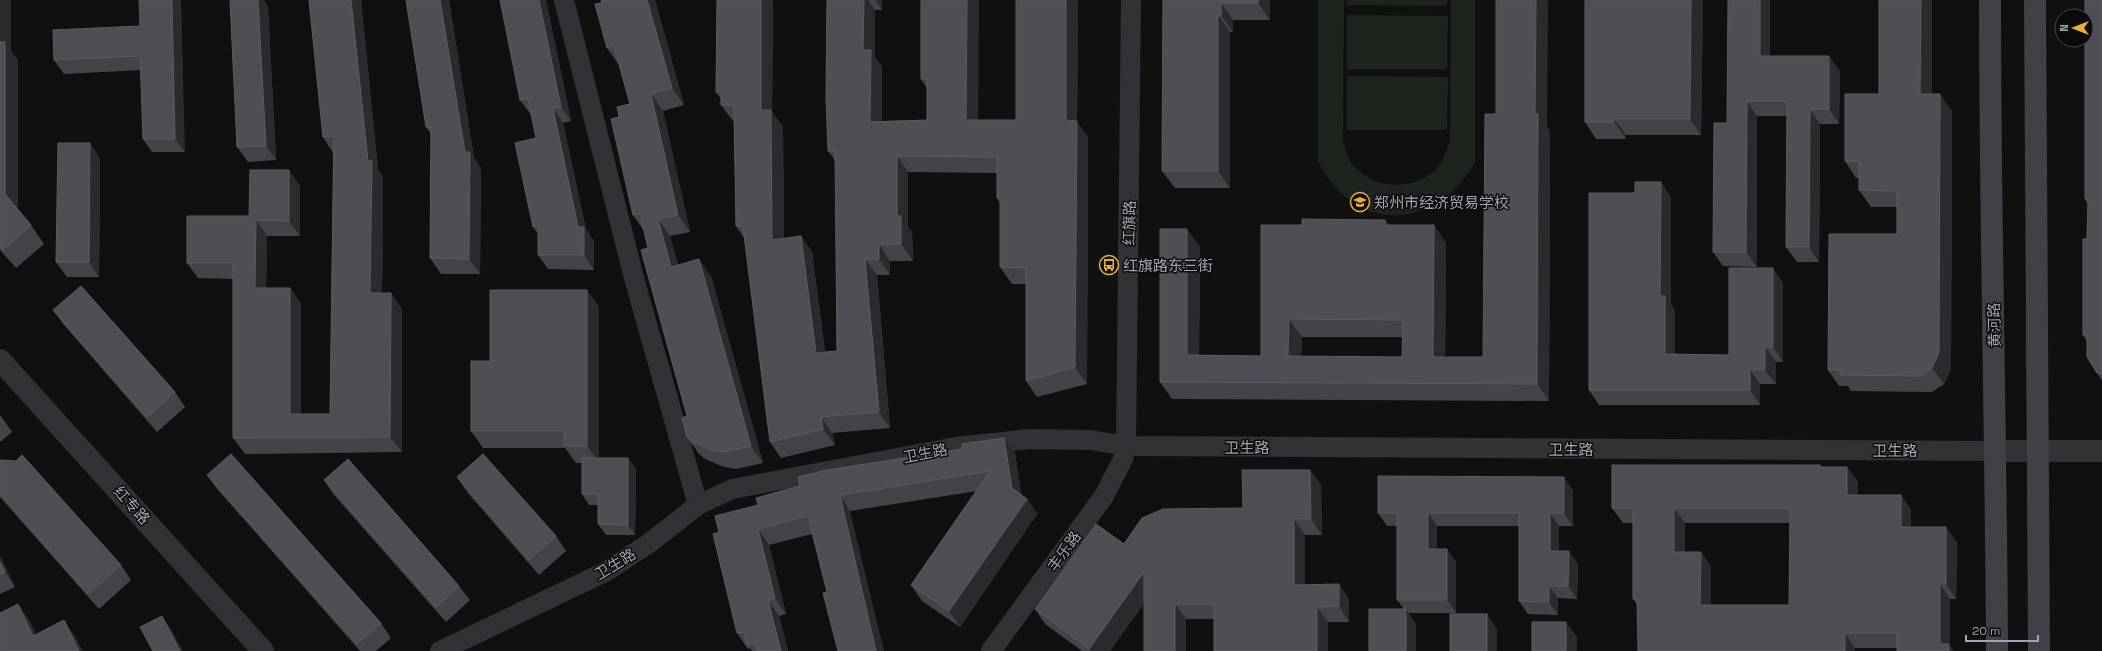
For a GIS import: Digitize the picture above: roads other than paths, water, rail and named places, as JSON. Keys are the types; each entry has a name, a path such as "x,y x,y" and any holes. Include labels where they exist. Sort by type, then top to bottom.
{"main road":[{"name":"黄河路","path":"1990,0 1990,139 1996,451 1997,651"},
{"path":"2035,0 2039,651"}],"street":[{"path":"564,0 634,278 698,505"},
{"name":"红旗路","path":"1126,446 1131,0"},
{"name":"红专路","path":"0,360 263,651"},
{"name":"卫生路","path":"440,651 607,571 648,544 698,505 732,489 956,448 1053,438 1091,440 1126,446 2102,451"},
{"name":"丰乐路","path":"991,651 1104,496 1123,459 1126,446"}],"place":[{"name":"郑州市经济贸易学校","path":"1360,202"},
{"name":"红旗路东三街","path":"1109,265"}]}
